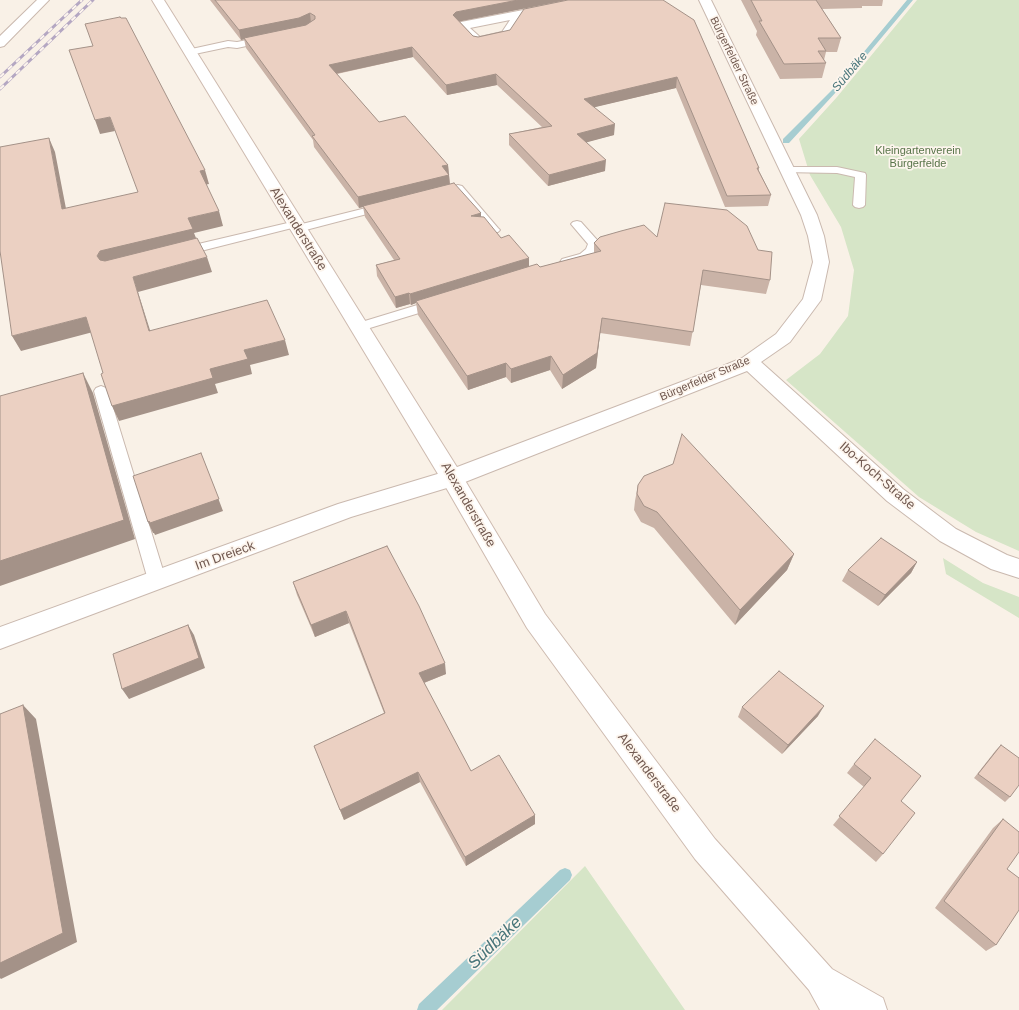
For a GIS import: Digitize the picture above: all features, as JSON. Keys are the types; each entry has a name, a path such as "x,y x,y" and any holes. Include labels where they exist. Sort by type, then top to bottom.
{"street":[{"path":"0,43 42,0"},
{"name":"Alexanderstraße","path":"158,0 452,478 523,601 550,640 705,849 820,979 839,1010"},
{"path":"519,14 593,0"},
{"name":"Bürgerfelder Straße","path":"452,478 725,373 749,362 783,338 812,300 821,262 816,236 809,215 705,0"},
{"name":"Ibo-Koch-Straße","path":"749,362 895,495 948,535 999,562 1019,569"},
{"name":"Im Dreieck","path":"0,638 346,510 452,478"},
{"name":"Alexanderstraße","path":"820,979 871,1010"}],"lane":[{"path":"190,52 228,44 237,45 280,36"},
{"path":"786,170 837,170 861,175 859,205"},
{"path":"428,196 458,188 494,230"},
{"path":"173,254 397,203"},
{"path":"555,265 584,257 592,250 594,244 577,224"},
{"path":"360,327 447,300"},
{"path":"101,391 157,580"}],"green space":[{"name":"Kleingartenverein Bürgerfelde","path":"917,0 1019,0 1019,551 976,532 919,497 786,380 820,354 848,316 854,270 841,227 810,175 799,139 837,97"},
{"path":"943,558 983,583 1019,597 1019,618 946,574"},
{"path":"585,866 685,1010 442,1010"}],"building":[{"path":"215,0 518,0 456,12 453,15 473,36 478,37 510,30 524,9 568,0 663,0 694,20 759,168 757,168 771,195 727,196 677,77 584,99 615,124 577,134 606,160 549,175 509,134 552,126 496,74 446,85 412,47 329,65 379,122 405,116 448,165 442,166 449,175 358,197 312,136 315,135 244,38 306,25 315,19 315,16 310,13 299,18 239,30"},
{"path":"751,0 816,0 841,38 818,38 826,51 818,51 826,63 784,64 759,21 762,21"},
{"path":"120,17 126,18 205,170 200,171 219,211 188,218 193,229 100,251 97,256 100,260 105,261 197,238 207,257 133,277 149,331 267,300 285,340 244,350 248,359 210,369 213,378 112,406 101,374 103,373 86,317 12,336 0,251 0,147 49,138 62,209 138,192 110,117 95,120 69,50 93,46 85,24"},
{"path":"454,183 481,213 471,216 484,217 501,238 509,235 529,258 410,294 395,297 376,265 400,259 363,206"},
{"path":"665,203 727,210 747,226 758,250 772,252 770,280 703,270 693,332 602,318 597,353 563,375 551,356 511,369 506,363 467,376 416,301 537,264 540,267 601,251 594,243 600,237 621,231 644,225 657,237"},
{"path":"83,373 124,520 0,561 0,396"},
{"path":"682,434 794,554 740,610 657,512 644,506 637,494 638,485 644,476 673,464"},
{"path":"201,453 219,499 150,523 149,521 148,522 133,476"},
{"path":"881,538 917,562 885,595 848,570"},
{"path":"387,546 419,606 445,663 419,673 471,771 499,755 535,815 465,857 418,772 340,810 314,746 385,713 346,611 311,625 293,582"},
{"path":"188,625 199,658 122,689 113,654"},
{"path":"779,671 824,706 788,745 742,707"},
{"path":"23,705 63,933 0,963 0,714"},
{"path":"875,739 921,776 901,801 915,813 883,854 839,816 871,778 854,764"},
{"path":"1001,745 1019,758 1019,785 1010,797 978,774"},
{"path":"1003,819 1019,832 1019,852 1007,869 1019,878 1019,910 996,945 944,901"}],"waterway":[{"name":"Südbäke","path":"786,141 835,90 910,0"},
{"name":"Südbäke","path":"425,1010 565,875"}],"railway":[{"path":"0,77 82,0"},
{"path":"0,89 93,0"}]}
